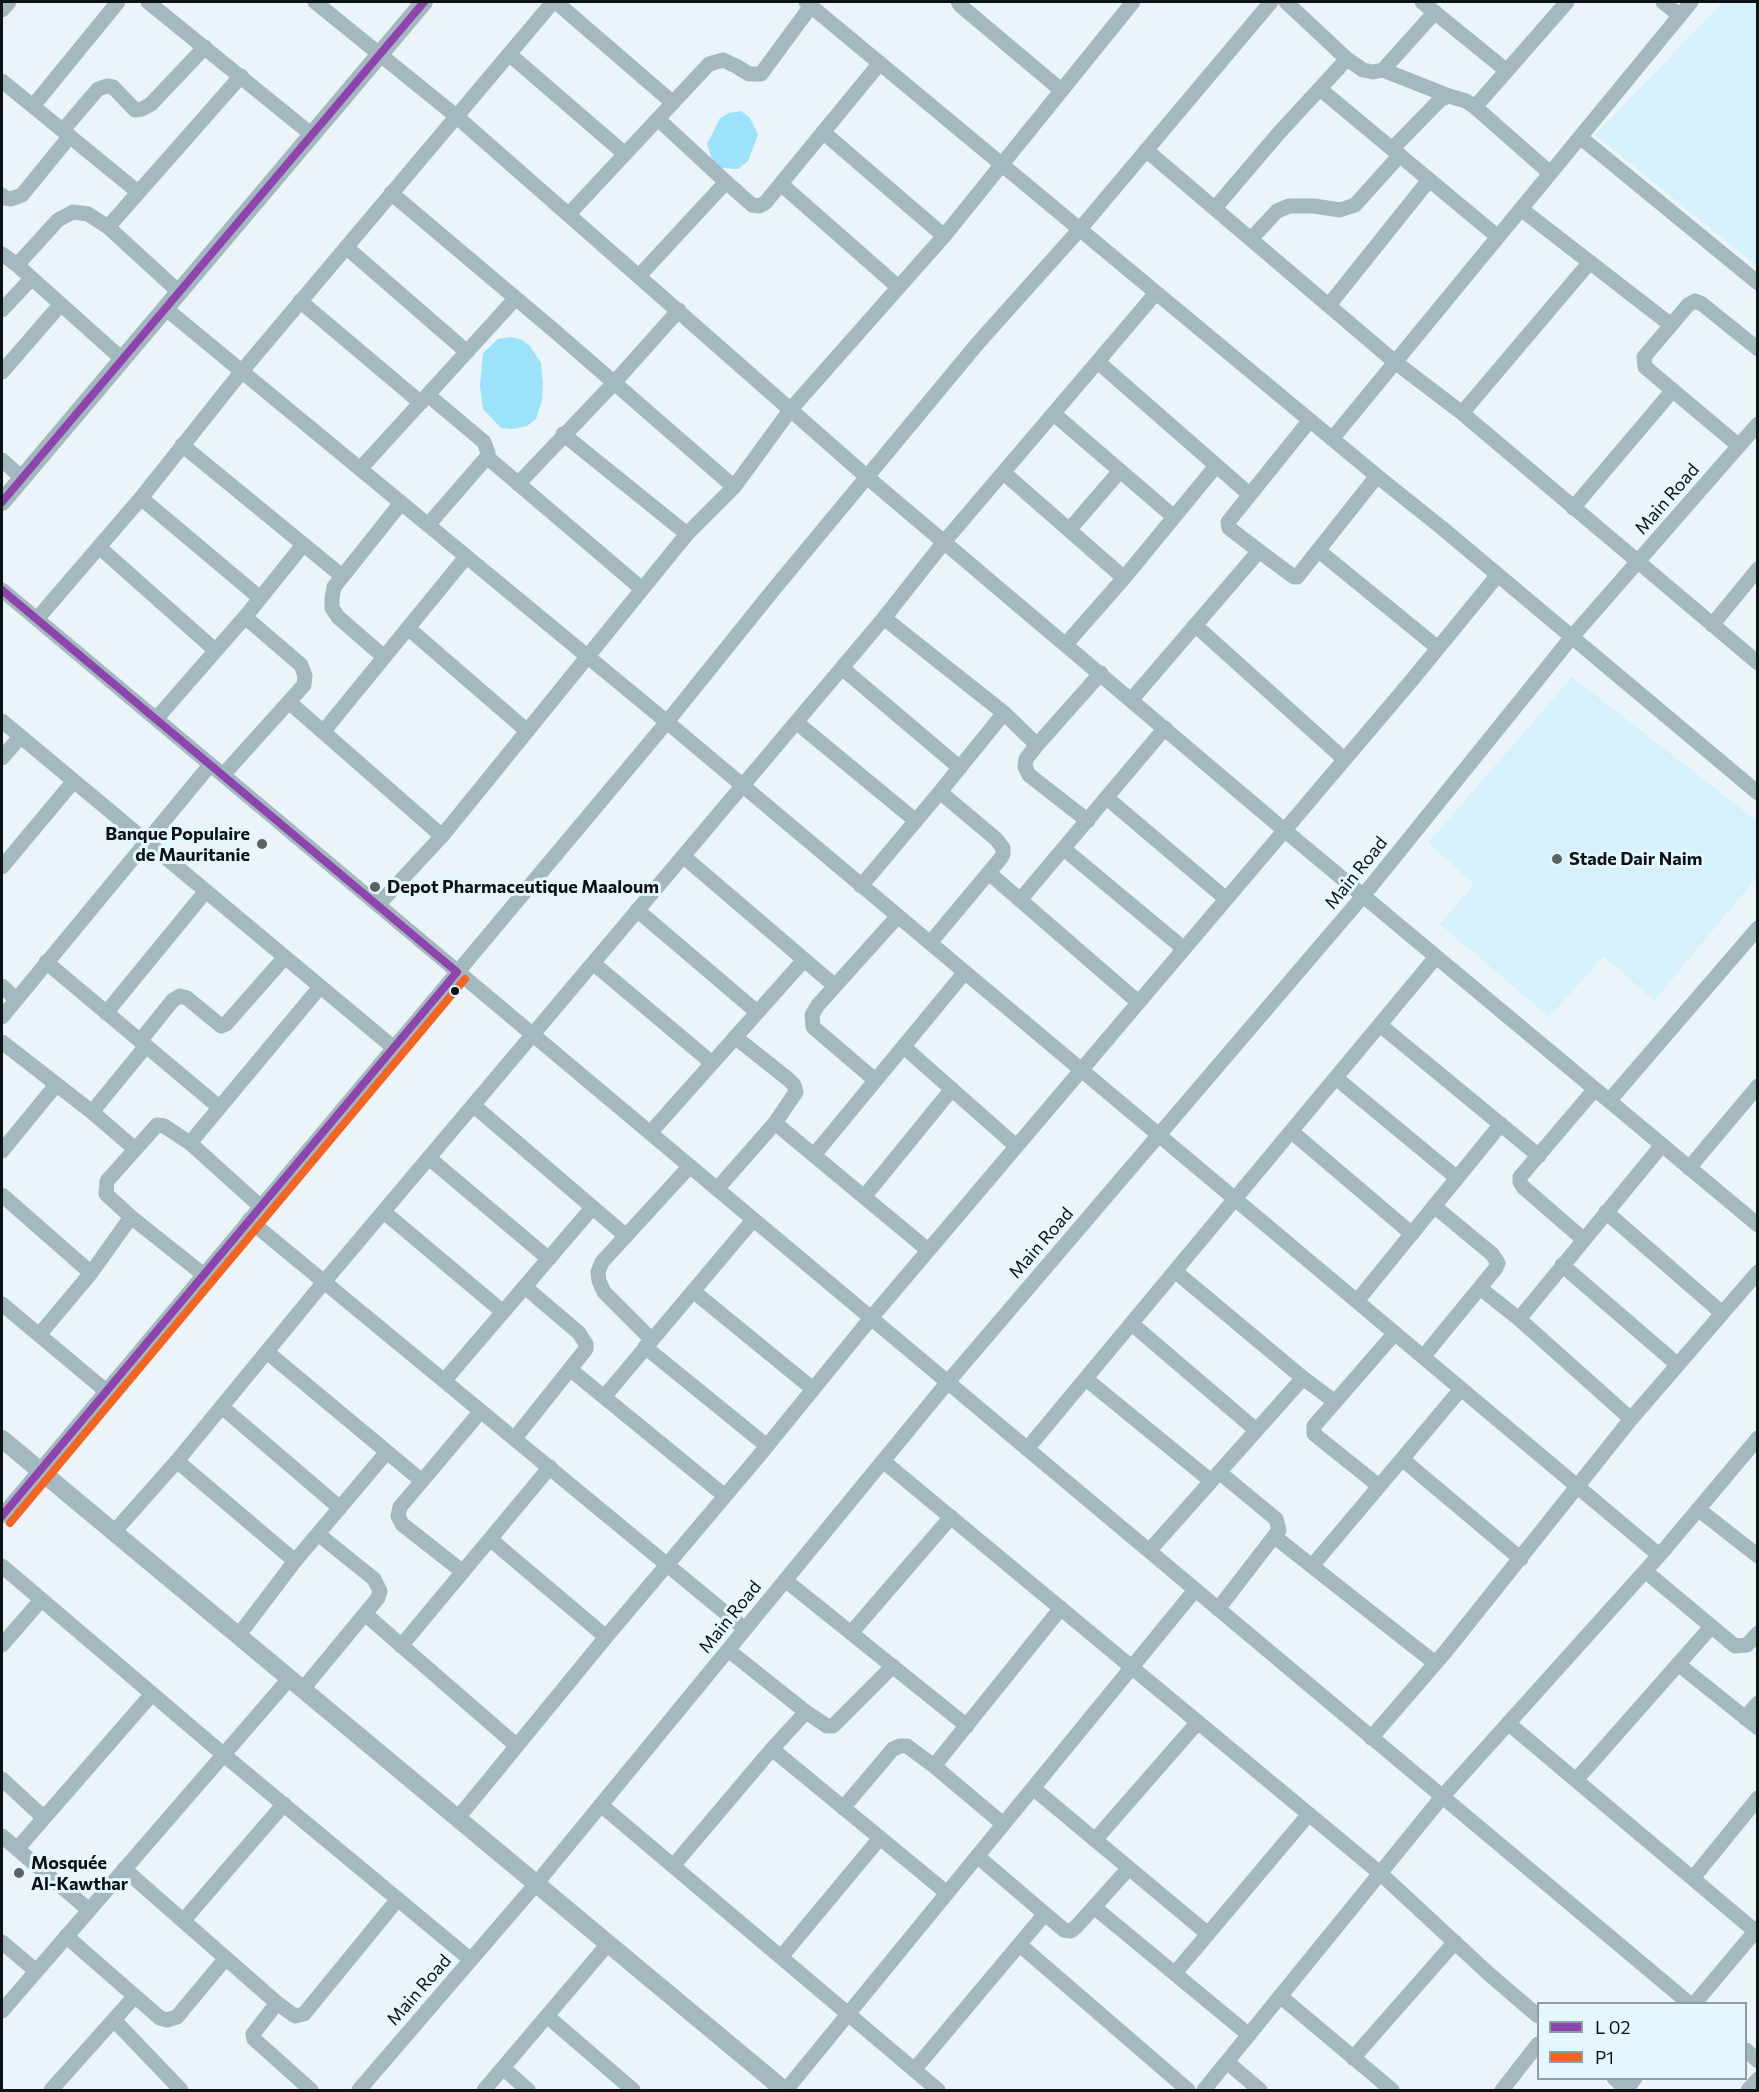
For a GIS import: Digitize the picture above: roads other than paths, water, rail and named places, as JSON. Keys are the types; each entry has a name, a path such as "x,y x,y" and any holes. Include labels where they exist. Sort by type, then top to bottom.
{"street":[{"path":"2,10 9,2"},
{"path":"33,106 118,2"},
{"path":"148,2 311,134"},
{"path":"315,2 456,116 867,477 1283,829 1758,1225"},
{"path":"2,502 424,2"},
{"path":"37,619 141,498 300,301 554,2 673,103"},
{"path":"958,2 1061,90"},
{"path":"378,905 442,836 687,534 734,487 791,409 897,286 944,236 1133,2"},
{"path":"2,1516 667,722 978,342 1080,229 1271,2"},
{"path":"1286,2 1347,59 1363,70 1373,72 1383,70 1466,101 1550,173"},
{"path":"1422,2 1507,71"},
{"path":"1475,107 1567,2"},
{"path":"1663,2 1679,15"},
{"path":"1332,439 1690,2"},
{"path":"569,214 709,64 723,60 749,74 761,74 808,4 1442,528 1758,793"},
{"path":"1383,70 1435,12"},
{"path":"2,195 11,199 22,195 98,88 113,87 135,110 142,109 151,104 205,47"},
{"path":"508,54 626,154"},
{"path":"1215,208 1347,59"},
{"path":"658,119 752,205 759,206 765,203 781,184 879,63"},
{"path":"108,226 241,76"},
{"path":"2,81 138,192"},
{"path":"1320,89 1498,237"},
{"path":"1251,239 1277,211 1289,206 1314,206 1340,210 1355,205 1440,100 1449,96"},
{"path":"823,132 944,236"},
{"path":"1580,137 1758,283"},
{"path":"1146,150 1395,362 1462,414 1758,663"},
{"path":"1329,305 1429,180"},
{"path":"639,276 726,182"},
{"path":"781,184 897,286"},
{"path":"391,194 734,487"},
{"path":"1521,209 1671,326"},
{"path":"17,265 58,220 73,212 88,214 108,226 179,292"},
{"path":"346,247 466,352"},
{"path":"2,254 122,359"},
{"path":"1462,414 1590,262"},
{"path":"2,310 31,279"},
{"path":"114,1532 177,1461 324,1282 884,618 944,542 1156,293"},
{"path":"360,469 515,299"},
{"path":"300,301 424,399 484,442 488,449 487,457 428,525"},
{"path":"1739,446 1646,367 1644,357 1688,305 1695,301 1702,304 1758,349"},
{"path":"2,372 60,305"},
{"path":"165,308 667,722 1659,1555"},
{"path":"518,483 613,384 679,310"},
{"path":"1098,362 1249,494"},
{"path":"1573,508 1673,390"},
{"path":"1054,414 1174,517"},
{"path":"1310,420 1232,516 1228,522 1229,528 1294,577 1300,574 1377,476"},
{"name":"Main Road","path":"359,2091 536,1884 947,1383 1363,896 1571,638 1758,424"},
{"path":"563,434 687,534"},
{"path":"182,445 342,576"},
{"path":"487,457 642,589"},
{"path":"2,460 22,478"},
{"path":"1066,644 1125,578 1216,466"},
{"path":"1069,530 1120,471"},
{"path":"1004,473 1125,578"},
{"path":"141,498 260,598"},
{"path":"384,657 338,617 332,608 334,587 401,503"},
{"path":"156,719 245,617 303,545"},
{"path":"99,547 215,650"},
{"path":"1132,699 1259,551"},
{"path":"1318,551 1438,648"},
{"path":"323,732 466,557"},
{"path":"1712,625 1758,569"},
{"path":"457,1819 871,1318 1497,576"},
{"path":"2,590 1371,1738 1690,2002"},
{"path":"223,775 304,685 301,665 245,617"},
{"path":"884,618 1004,713 1037,745"},
{"path":"1196,625 1344,759"},
{"path":"408,628 526,730"},
{"path":"842,668 960,768"},
{"path":"1088,821 1029,775 1025,767 1026,759 1037,745 1101,673"},
{"path":"289,702 442,836"},
{"path":"861,886 1004,713"},
{"path":"2,721 394,1048"},
{"path":"796,722 916,821"},
{"path":"1020,900 1165,728"},
{"path":"2,758 20,737"},
{"path":"2,1017 210,765"},
{"path":"2,867 73,782"},
{"path":"930,942 1001,858 1003,848 996,838 940,792"},
{"path":"1107,798 1226,898"},
{"path":"1064,849 1183,948"},
{"path":"683,856 835,986"},
{"path":"988,873 1138,1002"},
{"path":"106,1013 206,891"},
{"path":"637,910 757,1012"},
{"path":"875,1080 813,1027 812,1015 818,1005 898,916"},
{"path":"1609,1101 1758,928"},
{"path":"92,1112 173,1000 180,996 187,998 221,1026 226,1024 285,957"},
{"path":"1027,1449 1436,957"},
{"path":"650,1133 804,960"},
{"path":"46,962 219,1107"},
{"path":"593,963 712,1064"},
{"path":"814,1155 965,972"},
{"path":"2,986 16,999"},
{"path":"190,1143 320,987"},
{"path":"1380,1025 1539,1156"},
{"path":"717,1190 775,1123 796,1092 794,1085 735,1037"},
{"path":"2,1042 92,1112 135,1149"},
{"path":"904,1047 1016,1146"},
{"path":"1336,1078 1457,1178"},
{"path":"2,1151 56,1085"},
{"path":"864,1197 952,1089"},
{"path":"1583,1239 1523,1187 1520,1178 1595,1089"},
{"path":"1689,1168 1756,1092"},
{"path":"473,1105 626,1236"},
{"path":"775,1123 928,1250"},
{"path":"1357,1301 1501,1124"},
{"path":"204,1275 131,1217 106,1194 107,1181 158,1125 164,1126 190,1143 261,1207"},
{"path":"1292,1132 1412,1234"},
{"path":"1519,1319 1662,1145"},
{"path":"429,1158 549,1259"},
{"path":"690,1166 602,1262 598,1272 599,1281 604,1293 649,1343 767,1446"},
{"path":"2,1195 91,1273"},
{"path":"1423,1357 1498,1263 1492,1254 1434,1206"},
{"path":"444,1381 592,1208"},
{"path":"384,1212 503,1312"},
{"path":"1606,1212 1722,1313"},
{"path":"39,1335 91,1273 131,1217"},
{"path":"249,1220 745,1629"},
{"path":"604,1397 753,1220"},
{"path":"1562,1265 1678,1365"},
{"path":"1176,1272 1334,1401"},
{"path":"1371,1738 1521,1559 1631,1419 1758,1272"},
{"path":"514,1438 586,1349 584,1339 525,1287"},
{"path":"1480,1288 1519,1319 1631,1419"},
{"path":"693,1291 813,1389"},
{"path":"2,1304 106,1391"},
{"path":"1132,1324 1256,1430"},
{"path":"1379,1486 1314,1434 1314,1426 1395,1333"},
{"path":"267,1352 422,1481"},
{"path":"571,1370 725,1496"},
{"path":"1086,1378 1215,1476 1276,1519 1279,1530 1275,1537 1218,1609"},
{"path":"1149,1551 1303,1378"},
{"path":"1312,1566 1461,1389"},
{"path":"222,1407 340,1508"},
{"path":"463,1572 402,1524 398,1516 400,1508 481,1411"},
{"path":"1204,2091 1442,1797 1645,1571 1758,1437"},
{"path":"2,1439 785,2091 1195,1590"},
{"path":"238,1636 295,1562 386,1453"},
{"path":"1402,1459 1521,1559"},
{"path":"177,1461 295,1562"},
{"path":"883,1461 1381,1874 1489,1974 1537,2014"},
{"path":"401,1646 550,1467"},
{"path":"1698,1509 1758,1556"},
{"path":"851,1633 951,1517"},
{"path":"2,2011 224,1755 365,1614 378,1598 380,1591 374,1579 318,1534"},
{"path":"1275,1537 1435,1664"},
{"path":"490,1539 606,1637"},
{"path":"2,1566 224,1755 471,1960"},
{"path":"1645,1571 1735,1646 1747,1645 1758,1633"},
{"path":"786,1580 967,1726"},
{"path":"2,1645 41,1600"},
{"path":"934,1766 1061,1608"},
{"path":"365,1614 517,1746"},
{"path":"1576,1780 1711,1627"},
{"path":"728,1650 821,1723 832,1726 892,1666"},
{"path":"1678,1664 1751,1723 1758,1703"},
{"path":"17,1849 152,1694"},
{"path":"673,1866 806,1712"},
{"path":"1095,1840 1198,1722"},
{"path":"1508,1723 1756,1929 1694,2002"},
{"path":"843,1808 893,1749 907,1746 1003,1824"},
{"path":"772,1749 947,1893"},
{"path":"2,1779 44,1818"},
{"path":"1033,1788 1208,1934"},
{"path":"1693,1878 1758,1798"},
{"path":"183,1921 284,1804"},
{"path":"601,1805 938,2091"},
{"path":"1174,1973 1309,1815"},
{"path":"2,1836 89,1910"},
{"path":"781,1957 880,1838"},
{"path":"977,1856 1064,1930 1071,1930 1129,1868"},
{"path":"124,1869 277,2003 295,2016 304,2014 398,1899"},
{"path":"1094,1906 1249,2035"},
{"path":"914,2070 1044,1915"},
{"path":"66,1936 160,2018 167,2020 177,2017 226,1958"},
{"path":"2,1942 36,1971"},
{"path":"1353,2058 1455,1942"},
{"path":"484,2091 608,1944"},
{"path":"1020,1945 1188,2091"},
{"path":"51,2091 135,1996"},
{"path":"1280,1996 1353,2058 1384,2088"},
{"path":"277,2003 254,2034 254,2039 311,2091"},
{"path":"547,2016 633,2091"},
{"path":"114,2020 181,2091"},
{"path":"1502,2091 1537,2047"},
{"path":"1227,2062 1260,2091"},
{"path":"503,2068 528,2091"},
{"path":"1748,2091 1758,2079"}],"water":[{"path":"741,111 750,118 758,135 748,161 738,169 721,168 712,159 707,144 720,118 729,113"},
{"path":"511,337 522,340 530,346 541,363 543,384 542,400 536,419 527,426 513,429 501,428 483,409 480,386 483,353 498,339"}],"place":[{"name":"Banque Populaire de Mauritanie","path":"262,844"},
{"name":"Stade Dair Naim","path":"1557,859"},
{"name":"Depot Pharmaceutique Maaloum","path":"375,887"},
{"name":"Mosquée Al-Kawthar","path":"19,1873"}]}
